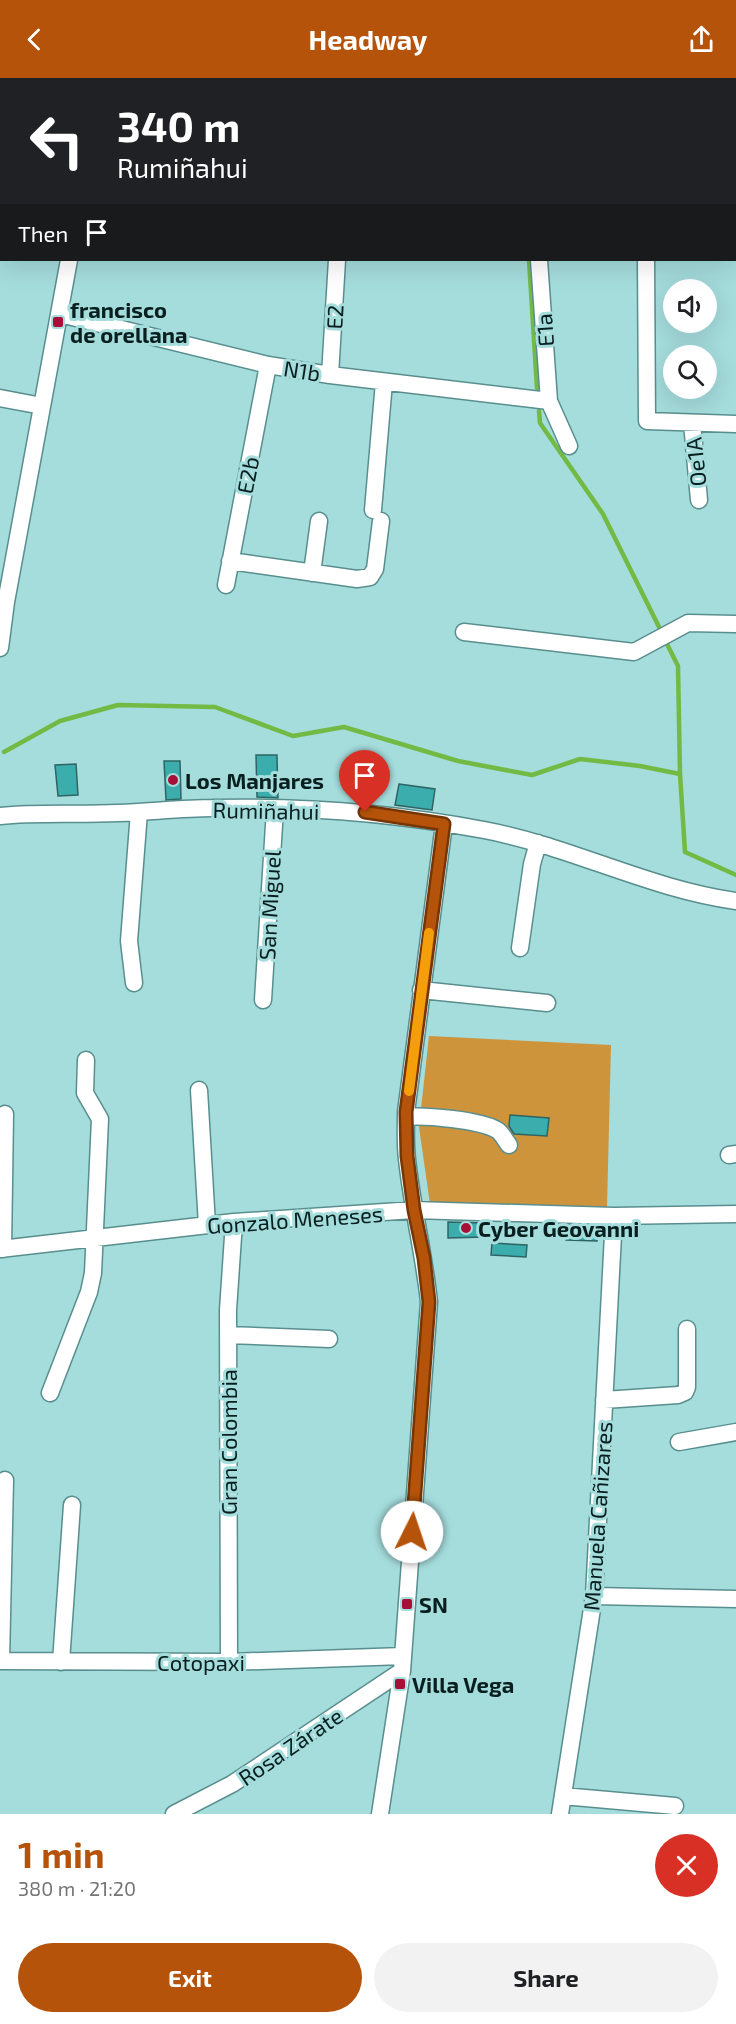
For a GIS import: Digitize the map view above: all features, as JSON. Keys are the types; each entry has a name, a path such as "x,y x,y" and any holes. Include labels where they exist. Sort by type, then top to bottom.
{"street":[{"path":"0,648 3,602 69,261"},
{"name":"E2","path":"330,375 337,261"},
{"name":"E1a","path":"539,261 549,400 569,446"},
{"path":"646,261 647,421 736,424"},
{"name":"N1b","path":"60,314 268,365 384,382 549,400"},
{"name":"E2b","path":"226,585 268,365"},
{"path":"230,561 357,579 370,577 375,569 384,382"},
{"path":"0,399 42,406"},
{"name":"Oe1A","path":"692,423 699,500"},
{"path":"312,573 319,521"},
{"path":"464,632 634,652 688,623 736,624"},
{"name":"Rumiñahui","path":"0,816 28,813 140,812 214,808 365,812 484,830 538,843 679,890 736,901"},
{"name":"San Miguel","path":"263,1000 275,809"},
{"path":"134,982 129,941 140,812"},
{"path":"380,1814 402,1664 429,1302 407,1156 406,1117 444,824"},
{"path":"520,948 532,864 538,843"},
{"path":"421,990 547,1003"},
{"path":"50,1393 89,1292 93,1273 100,1119 85,1093 86,1060"},
{"path":"200,1090 207,1225"},
{"path":"2,1249 5,1114"},
{"path":"406,1117 419,1115 486,1125 500,1131 509,1145"},
{"name":"Gonzalo Meneses","path":"2,1249 234,1222 414,1210 614,1216 736,1214"},
{"name":"Manuela Cañizares","path":"560,1814 594,1596 614,1216"},
{"name":"Gran Colombia","path":"229,1662 228,1335 234,1222"},
{"path":"604,1400 678,1395 685,1392 687,1387 687,1329"},
{"path":"228,1335 329,1339"},
{"path":"679,1442 736,1432"},
{"path":"1,1661 5,1480"},
{"path":"61,1662 72,1505"},
{"path":"594,1596 736,1599"},
{"name":"Cotopaxi","path":"1,1661 402,1664"},
{"name":"Rosa Zárate","path":"174,1814 232,1784 402,1664"},
{"path":"563,1796 675,1806"}],"shaded area":[{"path":"429,1036 611,1045 607,1207 430,1204 419,1127"}],"building":[{"path":"256,755 277,755 278,798 257,797"},
{"name":"Los Manjares","path":"164,761 180,761 181,799 166,800"},
{"path":"76,764 78,795 58,796 55,765"},
{"path":"399,784 435,789 432,810 395,805"},
{"path":"510,1115 549,1118 547,1136 514,1134 509,1126"},
{"name":"Cyber Geovanni","path":"448,1222 484,1223 484,1237 448,1238"},
{"path":"566,1225 597,1226 597,1241 566,1240"},
{"path":"492,1243 527,1245 526,1257 491,1255"}],"waterway":[{"path":"529,261 537,388"},
{"path":"539,411 540,423 603,514 662,633"},
{"path":"665,640 678,666 680,774"},
{"path":"4,752 60,721 118,705 215,707 293,736 344,727 458,761 532,775 580,759 640,766 680,774 685,852 736,875"}],"slow traffic":[{"path":"409,1091 429,933"}],"place":[{"name":"francisco de orellana","path":"58,322"},
{"name":"Los Manjares","path":"173,780"},
{"name":"Cyber Geovanni","path":"466,1228"},
{"name":"SN","path":"407,1604"},
{"name":"Villa Vega","path":"400,1684"}],"route":[{"path":"365,812 444,824 406,1112 407,1156 429,1302 412,1532"}]}
